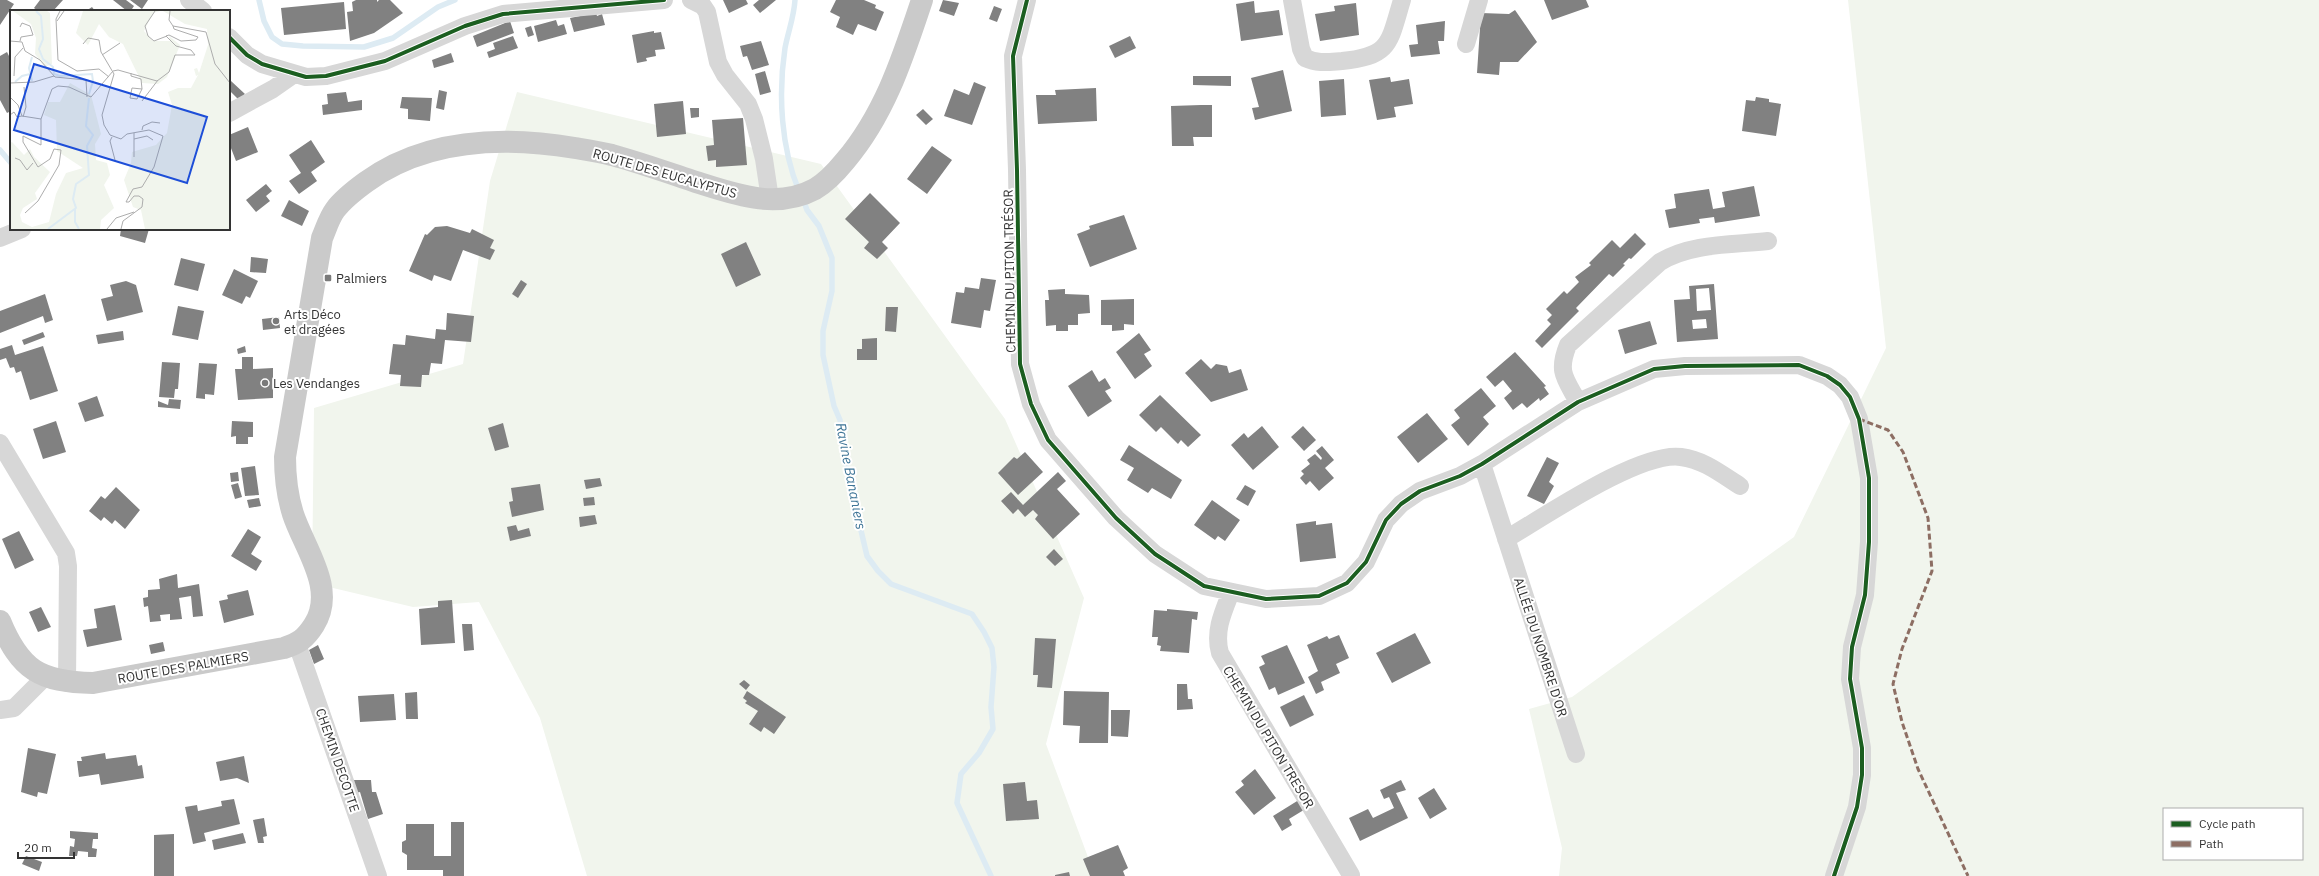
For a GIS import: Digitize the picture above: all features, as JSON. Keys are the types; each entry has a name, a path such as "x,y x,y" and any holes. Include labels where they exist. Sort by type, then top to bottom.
{"main road":[{"name":"ROUTE DES EUCALYPTUS","path":"297,644 305,639 318,619 323,597 314,562 293,515 285,476 285,457 322,238 334,211 355,190 377,174 405,160 434,149 467,143 518,142 554,145 611,154 738,196 777,199 813,190 825,183 863,140 893,85 922,0"},
{"name":"ROUTE DES PALMIERS","path":"0,621 9,642 23,662 46,677 67,683 93,683 284,648 297,644"}],"street":[{"path":"189,0 202,10"},
{"path":"230,38 247,55 262,64 293,75 306,77 326,76 385,61 465,26 502,14 664,0"},
{"path":"691,0 704,6 707,12 718,62 725,75 748,104 777,199"},
{"name":"CHEMIN DU PITON TRÉSOR","path":"1027,0 1013,56 1017,170 1020,364 1031,404 1048,440 1116,518 1155,554 1204,586 1266,599 1319,596 1347,583 1366,562 1386,520 1401,504 1420,491 1460,476 1482,464 1578,402 1654,368 1686,366 1799,365 1827,376 1840,385 1850,397 1859,420 1869,478 1869,542 1865,594 1852,647 1850,679 1862,748 1862,775 1857,807 1834,876"},
{"path":"1292,0 1301,49 1305,58 1316,63 1365,59 1380,52 1390,40 1402,0"},
{"path":"1466,44 1479,0"},
{"path":"230,112 273,89 293,75"},
{"path":"0,238 20,230"},
{"path":"1578,402 1563,374 1562,360 1568,345 1660,262 1672,255 1686,250 1768,241"},
{"path":"0,443 66,553 68,566 67,683"},
{"path":"1506,539 1632,466 1658,458 1680,457 1703,463 1740,486"},
{"name":"ALLÉE DU NOMBRE D'OR","path":"1482,464 1576,754"},
{"name":"CHEMIN DU PITON TRESOR","path":"1231,592 1218,627 1217,642 1220,653 1351,875"},
{"name":"CHEMIN DECOTTE","path":"297,644 378,876"},
{"path":"0,710 14,708 46,677"}],"shaded area":[{"path":"1848,0 2319,0 2319,876 1559,876 1562,848 1529,709 1572,697 1794,537 1886,348"},
{"path":"517,92 821,164 1005,419 1084,598 1046,744 1095,876 587,876 540,718 479,602 413,607 312,583 314,408 463,364 490,181"}],"building":[{"path":"0,0 7,0 14,4 0,25"},
{"path":"40,0 63,0 54,10 37,10 34,8"},
{"path":"113,0 126,0 134,6 132,9 134,10 126,10"},
{"path":"130,0 148,0 142,9"},
{"path":"356,0 377,0 377,2 379,0 390,0 403,13 374,33 350,41 347,12 353,11 352,2"},
{"path":"723,0 746,0 748,4 729,13"},
{"path":"759,0 776,0 760,13 753,5"},
{"path":"836,0 864,0 876,5 875,8 884,12 876,31 858,24 853,35 836,27 840,17 830,12"},
{"path":"943,0 959,3 954,16 939,11"},
{"path":"1544,0 1586,0 1589,7 1552,20"},
{"path":"1254,1 1255,13 1279,10 1283,35 1241,41 1236,4"},
{"path":"344,2 346,29 284,35 281,8"},
{"path":"1356,3 1359,35 1320,41 1315,14 1335,11 1334,6"},
{"path":"994,6 1002,9 997,22 989,19"},
{"path":"92,7 94,10 88,10"},
{"path":"1515,10 1537,42 1518,62 1500,62 1499,75 1477,73 1481,13 1509,14"},
{"path":"596,13 597,16 602,14 605,25 574,32 570,18"},
{"path":"556,20 558,26 564,24 567,34 538,42 534,26"},
{"path":"510,21 514,33 477,47 473,36"},
{"path":"1445,21 1444,41 1438,41 1440,54 1411,57 1409,45 1418,44 1416,25"},
{"path":"531,26 534,35 528,37 525,28"},
{"path":"654,31 654,33 661,32 665,49 655,50 656,56 646,58 647,61 637,63 632,35"},
{"path":"513,36 518,48 489,58 487,52 495,49 493,43"},
{"path":"1130,36 1136,48 1115,58 1109,46"},
{"path":"761,41 769,65 752,70 747,56 743,57 740,46"},
{"path":"7,52 10,58 10,112 7,113 0,100 0,56"},
{"path":"451,53 454,62 434,68 432,60"},
{"path":"1283,70 1292,111 1255,120 1252,108 1259,107 1251,78"},
{"path":"765,71 771,92 760,95 755,74"},
{"path":"1193,76 1231,76 1231,86 1193,85"},
{"path":"1390,77 1391,82 1409,79 1413,104 1394,107 1396,117 1377,120 1369,80"},
{"path":"1344,79 1346,115 1321,117 1319,81"},
{"path":"231,81 245,94 239,100 230,91"},
{"path":"974,82 986,87 972,125 944,116 954,89 969,95"},
{"path":"1096,88 1097,121 1038,124 1036,95 1056,95 1055,90"},
{"path":"439,90 447,92 444,110 436,108"},
{"path":"346,92 348,102 362,100 362,110 323,115 322,105 328,104 327,94"},
{"path":"402,97 432,98 430,121 408,119 408,109 400,108"},
{"path":"1756,97 1769,99 1769,102 1781,104 1776,136 1742,131 1746,100 1755,101"},
{"path":"683,101 686,134 657,137 654,104"},
{"path":"1212,105 1212,137 1193,137 1194,146 1172,146 1171,106"},
{"path":"690,108 699,108 699,117 691,118"},
{"path":"923,109 933,119 926,125 916,115"},
{"path":"743,118 747,165 716,167 716,160 708,161 706,146 714,145 712,120"},
{"path":"248,127 258,152 236,161 230,146 230,135"},
{"path":"311,140 325,162 311,172 317,181 299,194 289,181 301,173 289,155"},
{"path":"932,146 952,160 927,194 907,179"},
{"path":"266,184 272,191 266,196 270,201 256,212 246,200"},
{"path":"1754,186 1760,216 1715,223 1714,217 1699,219 1700,223 1669,228 1665,210 1676,208 1674,194 1709,189 1713,209 1725,207 1722,192"},
{"path":"870,193 900,223 882,242 888,248 877,259 864,248 869,242 845,219"},
{"path":"289,200 309,211 302,226 281,216"},
{"path":"1124,215 1137,249 1090,267 1077,234 1090,229 1089,226"},
{"path":"447,226 470,233 472,229 494,240 490,248 495,250 490,260 463,250 451,281 434,275 432,281 409,271 425,234 427,235 435,227"},
{"path":"121,230 149,230 145,243 120,236"},
{"path":"1635,233 1646,244 1631,259 1629,258 1623,264 1625,265 1613,277 1609,274 1576,308 1579,311 1542,348 1535,341 1551,324 1547,320 1552,315 1546,309 1564,291 1567,294 1579,282 1575,277 1591,265 1589,263 1612,240 1620,248"},
{"path":"746,242 761,275 736,287 721,254"},
{"path":"251,257 268,259 266,273 250,272"},
{"path":"181,258 205,264 198,291 174,285"},
{"path":"234,269 258,281 250,298 246,296 242,304 222,295"},
{"path":"981,278 996,280 990,311 984,310 981,328 951,323 956,292 964,293 965,287 979,289"},
{"path":"521,280 527,284 518,298 512,294"},
{"path":"126,281 136,285 143,312 107,321 101,299 113,296 110,285"},
{"path":"1714,284 1718,339 1677,342 1674,300 1690,299 1689,286","holes":["1709,288 1711,310 1697,311 1696,289","1706,319 1707,328 1693,329 1692,320"]},
{"path":"1065,289 1065,294 1089,295 1090,313 1078,314 1078,325 1068,325 1068,331 1056,331 1056,325 1046,326 1045,300 1049,300 1048,290"},
{"path":"45,294 53,320 45,323 43,316 0,333 0,311"},
{"path":"1134,299 1134,325 1124,324 1124,330 1112,331 1112,325 1101,325 1101,300"},
{"path":"178,306 204,311 198,340 172,335"},
{"path":"886,307 898,307 896,332 885,331"},
{"path":"447,313 474,316 471,342 445,340 442,364 431,363 429,375 422,375 421,387 400,386 401,375 389,374 393,344 405,345 406,335 435,339 436,329 446,330"},
{"path":"279,317 280,328 263,330 262,319"},
{"path":"1650,321 1657,344 1625,354 1618,330"},
{"path":"123,331 124,340 98,344 96,335"},
{"path":"43,332 45,337 24,345 22,340"},
{"path":"1139,333 1151,350 1144,354 1152,366 1135,379 1116,352"},
{"path":"877,338 877,360 857,360 857,349 862,349 862,339"},
{"path":"12,345 15,355 43,346 58,391 30,400 21,371 16,373 14,367 10,368 6,358 0,360 0,349"},
{"path":"245,346 246,352 238,354 237,349"},
{"path":"1515,352 1546,386 1544,387 1549,394 1540,401 1539,398 1527,408 1522,403 1513,410 1504,398 1512,391 1503,380 1495,387 1486,377"},
{"path":"242,357 253,357 253,369 273,368 273,398 238,400 235,369 242,369"},
{"path":"1201,359 1211,369 1216,364 1227,366 1229,373 1241,369 1248,390 1211,402 1185,373"},
{"path":"162,362 180,363 178,389 175,389 174,398 159,397"},
{"path":"199,363 217,364 214,395 205,394 205,399 196,398"},
{"path":"1092,370 1099,382 1105,378 1111,388 1105,391 1112,401 1088,417 1068,386"},
{"path":"1481,388 1496,406 1483,417 1489,424 1468,446 1451,425 1460,418 1454,410"},
{"path":"1160,395 1201,435 1188,447 1181,440 1178,444 1161,427 1156,432 1139,415"},
{"path":"97,396 104,416 85,422 78,403"},
{"path":"169,399 181,400 180,409 158,407 158,401 168,405"},
{"path":"1427,413 1448,439 1418,463 1397,437"},
{"path":"56,421 66,452 43,459 33,429"},
{"path":"232,421 253,422 253,437 248,437 248,444 236,444 236,436 231,437"},
{"path":"503,423 509,447 495,451 488,428"},
{"path":"1262,426 1279,447 1253,470 1231,445 1244,433 1248,438"},
{"path":"1303,426 1316,440 1304,451 1291,437"},
{"path":"1129,445 1182,480 1171,499 1152,488 1148,493 1127,480 1134,468 1120,460"},
{"path":"1322,446 1334,460 1325,468 1334,478 1319,491 1310,481 1306,485 1300,478 1304,474 1301,471 1310,464 1307,460 1315,454 1321,460 1322,458 1316,451"},
{"path":"1025,452 1043,472 1018,495 998,473 1014,457 1017,459"},
{"path":"1547,457 1559,463 1549,482 1554,486 1544,504 1527,496"},
{"path":"255,466 259,495 245,496 241,468"},
{"path":"238,472 239,481 231,482 230,473"},
{"path":"1058,472 1066,481 1057,489 1080,514 1053,539 1035,519 1038,515 1033,510 1025,517 1018,509 1013,514 1001,501 1011,492 1023,505"},
{"path":"600,478 602,486 586,489 584,480"},
{"path":"238,483 242,497 235,499 231,485"},
{"path":"540,484 544,510 512,517 509,502 513,501 511,488"},
{"path":"1245,485 1256,491 1248,506 1236,499"},
{"path":"116,487 140,510 125,529 115,520 112,524 104,517 101,521 89,511 101,496 105,499"},
{"path":"594,497 595,505 584,506 583,498"},
{"path":"259,498 261,506 249,508 247,500"},
{"path":"1212,500 1240,520 1225,541 1218,536 1215,540 1194,525"},
{"path":"595,515 597,524 580,527 579,517"},
{"path":"1316,521 1316,525 1332,523 1336,558 1300,562 1296,524"},
{"path":"516,525 518,531 529,528 531,536 510,541 507,527"},
{"path":"248,529 261,537 251,554 262,561 256,571 231,556"},
{"path":"19,531 34,560 15,569 2,539"},
{"path":"1054,549 1063,559 1055,566 1046,557"},
{"path":"177,574 178,588 199,584 203,616 193,617 191,596 179,598 182,619 170,620 170,614 160,615 161,621 150,622 148,606 144,607 143,598 148,597 148,590 160,589 159,579"},
{"path":"248,590 254,615 224,623 219,601 228,599 227,595"},
{"path":"452,600 455,643 421,645 419,609 438,607 438,601"},
{"path":"115,605 122,640 87,647 83,630 97,628 94,609"},
{"path":"41,607 51,627 38,632 29,612"},
{"path":"1167,609 1198,612 1197,620 1192,619 1189,653 1160,651 1161,646 1157,645 1158,637 1152,637 1154,610 1167,611"},
{"path":"462,624 472,624 474,650 464,651"},
{"path":"1415,633 1431,663 1392,683 1376,653"},
{"path":"1339,635 1349,658 1336,664 1340,673 1321,682 1324,690 1316,694 1308,677 1318,671 1307,645 1327,636 1329,639"},
{"path":"1035,638 1056,639 1052,688 1037,687 1038,675 1033,675"},
{"path":"163,642 165,651 151,654 149,645"},
{"path":"318,645 324,659 314,664 309,650"},
{"path":"1287,645 1305,683 1278,695 1275,687 1269,690 1259,667 1265,664 1261,656"},
{"path":"744,680 750,685 746,690 739,684"},
{"path":"1177,684 1187,684 1188,699 1192,699 1193,709 1177,710"},
{"path":"747,691 786,717 774,734 764,727 761,732 749,724 758,711 745,703 747,701 743,698"},
{"path":"1064,691 1109,692 1108,743 1079,743 1080,726 1063,725"},
{"path":"417,692 418,719 406,719 405,693"},
{"path":"394,694 396,720 360,722 358,696"},
{"path":"1304,695 1314,715 1290,727 1280,707"},
{"path":"1111,710 1130,710 1128,737 1111,736"},
{"path":"28,748 56,754 47,794 38,792 37,797 21,792"},
{"path":"105,753 106,759 136,755 138,766 142,765 144,778 101,785 99,774 79,777 77,761 82,761 81,757"},
{"path":"244,756 249,783 237,778 220,781 216,762"},
{"path":"1255,769 1276,798 1254,815 1235,792 1244,785 1241,781"},
{"path":"354,780 371,780 372,792 376,792 383,814 368,819 360,792 355,793"},
{"path":"1401,780 1406,790 1396,793 1408,818 1360,841 1349,818 1368,809 1373,818 1394,808 1389,797 1384,799 1380,790"},
{"path":"1025,782 1027,801 1037,800 1039,819 1006,821 1003,784"},
{"path":"1434,788 1447,809 1430,819 1418,798"},
{"path":"1302,798 1307,808 1289,819 1292,825 1282,831 1273,816"},
{"path":"234,799 240,824 204,833 206,841 193,844 185,807 197,805 198,811 222,806 221,801"},
{"path":"264,818 267,836 263,837 264,843 258,843 253,820"},
{"path":"451,822 464,822 464,876 443,876 443,870 407,870 407,855 402,852 402,842 406,840 406,824 434,824 434,856 451,856"},
{"path":"70,831 98,833 98,839 93,839 92,848 97,849 96,857 88,857 88,852 78,851 77,856 69,856 70,846 74,847 75,839 70,838"},
{"path":"243,833 246,843 214,850 212,840"},
{"path":"174,834 174,876 154,876 154,835"},
{"path":"1118,845 1128,868 1123,871 1125,876 1090,876 1083,859"},
{"path":"26,856 42,862 39,871 22,864"},
{"path":"1069,872 1070,876 1055,876 1055,875"}],"waterway":[{"name":"Ravine Bananiers","path":"259,0 264,21 272,37 282,44 303,46 364,47 393,38 438,7 455,0"},
{"name":"Ravine Bananiers","path":"795,0 785,48 782,102 788,157 799,191"},
{"path":"0,150 10,162"},
{"name":"Ravine Bananiers","path":"803,199 807,210 819,226 832,258 832,291 823,331 823,355 834,406 840,420 847,471 867,556 878,571 891,584 972,614 984,632 992,648 994,667 991,707 993,729 979,753 961,774 957,803 991,876"}],"marked path":[{"path":"1859,419 1888,430 1903,452 1928,518 1932,571 1902,649 1893,684 1902,722 1918,769 1968,876"}],"cycle path":[{"path":"230,38 247,55 262,64 306,77 326,76 385,61 465,26 503,14 664,0"},
{"path":"1027,0 1013,56 1017,170 1020,364 1031,404 1048,440 1116,518 1155,554 1204,586 1266,599 1319,596 1347,583 1366,562 1386,520 1401,504 1420,491 1460,476 1482,464 1578,402 1654,369 1685,366 1799,365 1827,376 1840,385 1850,397 1859,419 1869,478 1869,542 1865,595 1852,647 1850,679 1862,748 1862,775 1857,807 1834,876"}],"place":[{"name":"Palmiers","path":"328,278"},
{"name":"Arts Déco et dragées","path":"276,321"},
{"name":"Les Vendanges","path":"265,383"}]}
